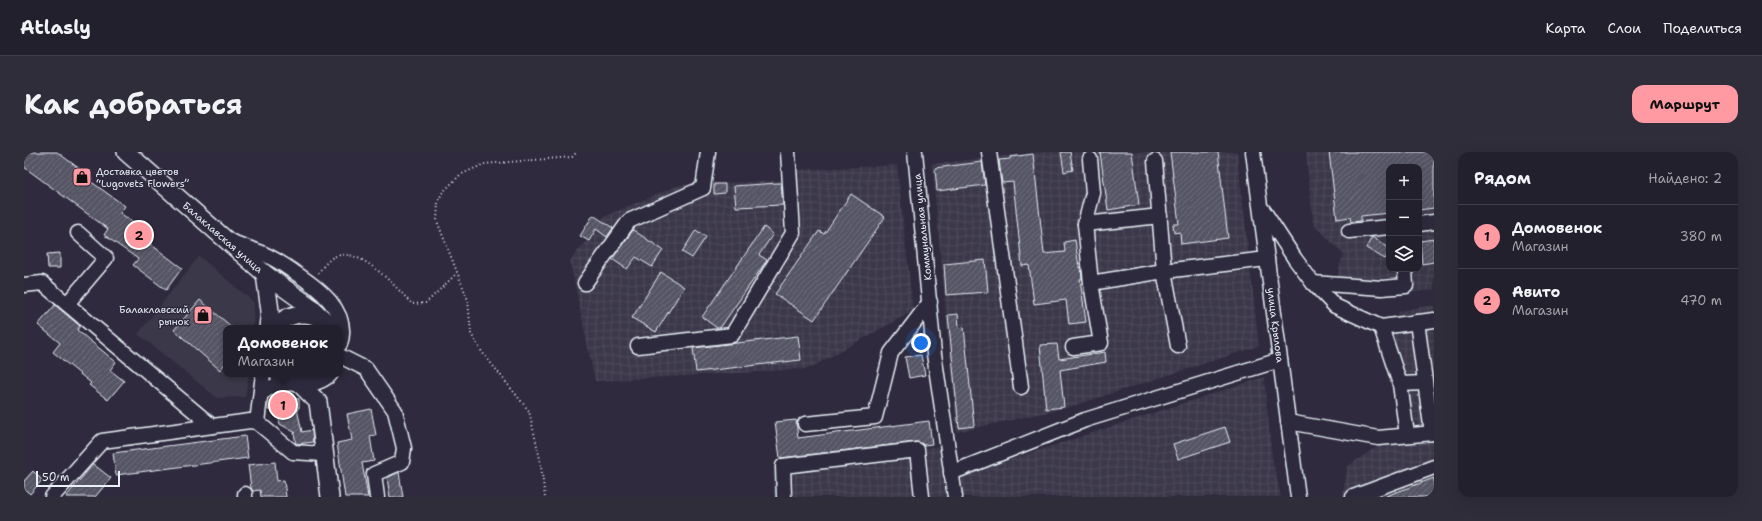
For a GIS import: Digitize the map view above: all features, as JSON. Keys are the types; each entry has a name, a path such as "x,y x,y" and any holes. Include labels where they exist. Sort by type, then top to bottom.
{"main road":[{"name":"Балаклавская улица","path":"126,152 265,274 298,298 329,324"},
{"name":"Балаклавская улица","path":"265,274 270,311 268,325"},
{"path":"277,325 280,321 291,316 303,314 315,315 329,324"},
{"path":"282,377 297,383 309,384 324,377"},
{"path":"326,377 318,402 323,454 330,497"},
{"path":"297,383 318,402"}],"street":[{"path":"585,283 629,221 703,188 708,152"},
{"path":"638,346 732,335 793,233 788,152"},
{"name":"Коммунальная улица","path":"915,152 934,354 950,473 955,497"},
{"path":"989,152 1021,387"},
{"name":"улица Крылова","path":"1254,152 1298,497"},
{"path":"1073,347 1101,343 1091,283 1084,224 1093,192 1090,159"},
{"path":"1155,161 1164,271 1178,346"},
{"path":"1260,206 1295,259 1313,283 1335,306 1381,327 1434,320"},
{"path":"1084,224 1160,216"},
{"path":"1422,224 1434,222"},
{"path":"1349,231 1386,227"},
{"path":"67,304 106,258 78,234"},
{"path":"228,241 264,254 311,282 325,295 337,311 341,325"},
{"path":"1091,283 1164,271 1267,259"},
{"path":"1313,283 1382,288 1406,286 1405,272"},
{"path":"24,285 42,283 212,426"},
{"path":"805,424 875,417 891,353 930,302"},
{"path":"1288,422 1378,438 1433,433 1417,322"},
{"path":"1381,327 1400,384 1407,435"},
{"path":"343,357 366,368 395,411 404,448 402,462 374,474 377,497"},
{"path":"950,473 1085,420 1280,360"},
{"path":"257,422 262,393 263,377"},
{"path":"262,393 277,385 297,383"},
{"path":"1400,384 1425,383"},
{"path":"52,497 102,441 245,421 257,422 293,452 323,454"},
{"path":"784,497 783,466 917,450 922,497"},
{"path":"1353,497 1434,467"}],"path":[{"path":"546,497 540,459 529,411 482,352 471,334 468,300 437,220 438,202 442,192 460,175 484,164 572,157 577,152"},
{"path":"311,282 335,256 349,254 362,258 398,289 412,304 426,303 457,272"}],"shaded area":[{"path":"1042,152 1237,152 1259,346 1066,408 957,432 932,164"},
{"path":"1306,152 1434,152 1434,290 1383,295 1333,293 1343,254 1313,223"},
{"path":"897,165 913,311 808,369 595,381 570,261 605,216 679,185 794,180 796,170"},
{"name":"Балаклавский рынок","path":"199,256 254,302 253,325 223,325 223,377 248,377 245,397 217,398 138,334"},
{"path":"1434,305 1434,497 1342,497 1348,466 1403,429 1386,340 1399,311"},
{"path":"1264,377 1272,457 1281,497 774,497 773,467 939,446 963,475"}],"building":[{"path":"24,152 57,152 92,178 90,181 125,206 120,213 154,237 149,243 182,268 166,290 133,265 138,259 104,235 108,229 24,167"},
{"path":"1061,152 1070,152 1073,170 1064,172"},
{"path":"1100,152 1132,152 1139,205 1108,210"},
{"path":"1170,152 1218,152 1228,238 1181,244 1180,232 1174,233 1173,224 1179,224"},
{"path":"1329,152 1434,152 1434,208 1422,210 1422,164 1386,164 1386,213 1361,216 1361,221 1351,222 1350,217 1337,219"},
{"path":"1033,154 1044,254 1065,252 1064,242 1075,240 1079,267 1081,267 1082,279 1080,279 1086,322 1069,324 1066,300 1034,304 1029,265 1022,266 1013,182 1002,183 999,160"},
{"path":"982,162 985,185 937,191 935,168"},
{"path":"781,183 783,205 736,207 734,186"},
{"path":"714,184 725,184 725,193 714,194"},
{"path":"851,194 885,217 814,320 775,294 819,231 824,234"},
{"path":"593,215 613,228 607,237 596,229 589,241 580,236"},
{"path":"764,227 773,234 759,255 767,260 720,328 717,328 702,317"},
{"path":"633,230 663,250 652,267 636,257 627,269 612,259"},
{"path":"696,230 706,237 692,258 682,252"},
{"path":"1372,237 1386,246 1386,258 1385,259 1366,248"},
{"path":"1434,239 1434,262 1422,264 1422,241"},
{"path":"60,253 60,268 48,268 47,254"},
{"path":"985,260 988,292 946,295 944,264"},
{"path":"661,272 684,287 656,332 632,318"},
{"name":"Балаклавский рынок","path":"200,300 229,325 223,325 223,366 220,370 174,330"},
{"path":"55,305 80,326 77,330 116,362 110,370 124,381 108,400 89,385 91,383 53,352 60,343 38,325"},
{"path":"958,314 959,328 964,327 974,426 959,428 948,315"},
{"path":"798,336 801,360 696,372 693,348"},
{"path":"1057,344 1059,359 1105,352 1106,362 1060,370 1064,407 1046,409 1040,345"},
{"path":"921,355 925,375 909,378 905,357"},
{"path":"278,396 299,399 299,408 297,409 302,432 312,430 313,442 296,444 294,433 296,433 280,424 277,411 268,410 268,402"},
{"path":"371,409 376,435 370,436 374,461 362,463 368,497 345,497 337,443 352,440 347,414"},
{"path":"796,420 798,438 929,421 932,444 924,445 916,442 780,458 775,422"},
{"path":"1225,427 1230,442 1178,459 1173,444"},
{"path":"245,436 248,458 116,475 113,453"},
{"path":"275,462 277,481 284,480 286,497 261,497 260,490 253,491 251,488 248,465"},
{"path":"93,464 111,478 95,497 66,497"},
{"path":"33,471 42,480 30,494 24,489 24,481"},
{"path":"399,472 403,497 390,497 387,478"},
{"path":"1434,478 1434,497 1386,497 1386,496"}],"place":[{"name":"Доставка цветов “Lugovets Flowers”","path":"82,177"},
{"name":"Авито","path":"139,235"},
{"name":"Балаклавский рынок","path":"203,315"},
{"name":"Домовенок","path":"283,405"}]}
